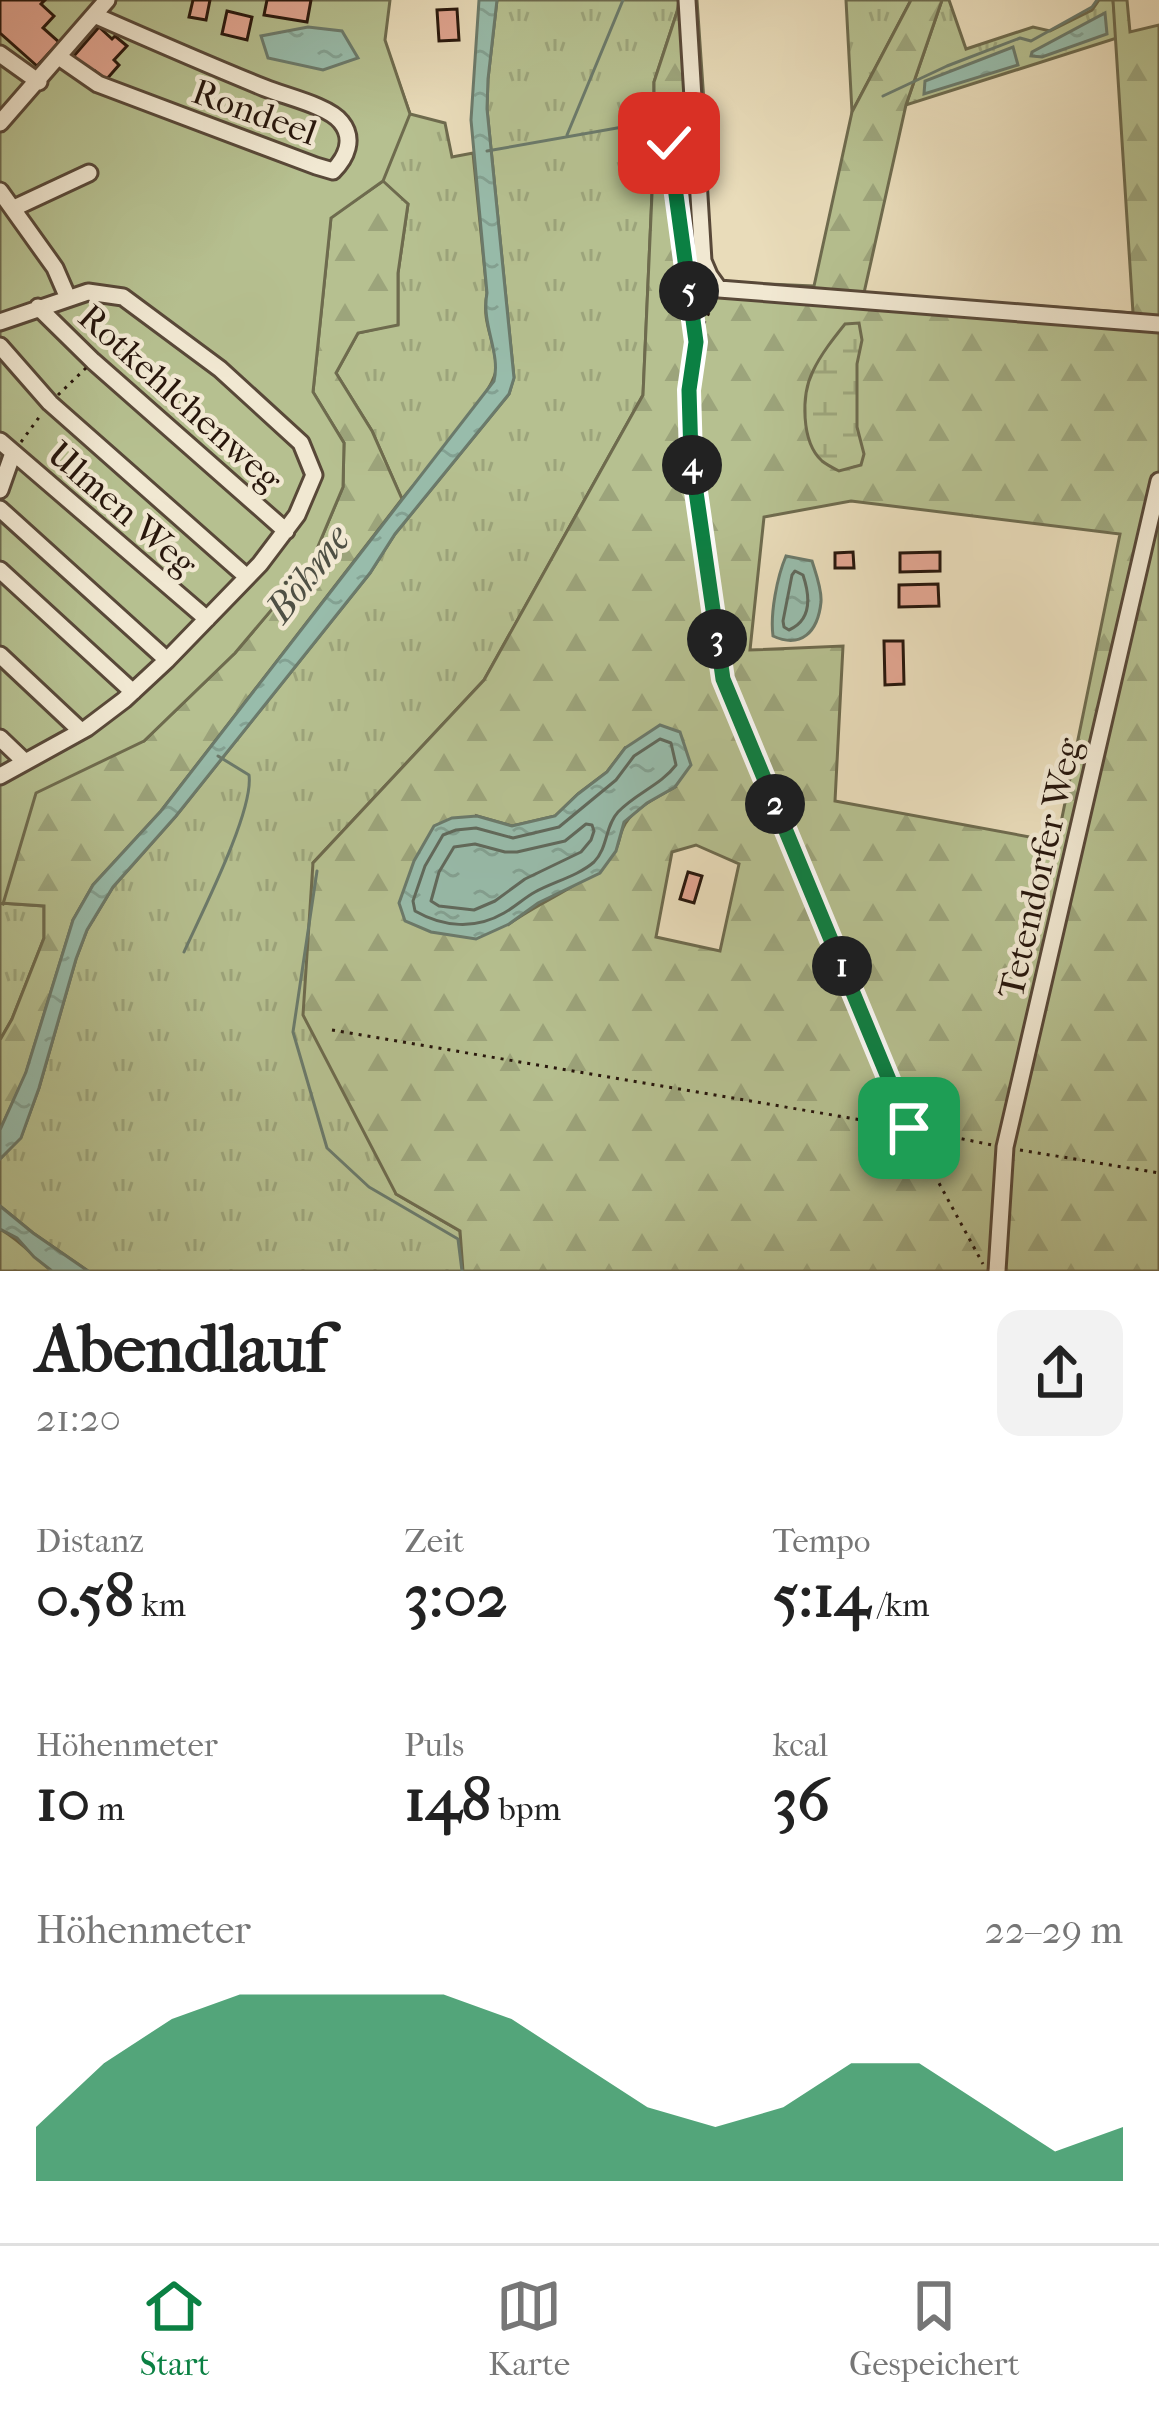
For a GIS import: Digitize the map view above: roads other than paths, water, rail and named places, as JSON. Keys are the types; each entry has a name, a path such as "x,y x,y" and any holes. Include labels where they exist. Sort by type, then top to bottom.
{"street":[{"path":"3,114 39,82 107,0"},
{"path":"686,0 704,261 719,289 1159,324"},
{"name":"Rondeel","path":"59,57 98,84 316,166 333,171 344,160 349,144 342,122 324,110 94,15"},
{"path":"0,53 39,82"},
{"path":"14,208 88,173"},
{"path":"0,191 55,268 68,298"},
{"path":"0,322 88,292 123,297 220,369 302,443 314,475 286,531 248,578 167,660 81,731 0,776"},
{"name":"Rotkehlchenweg","path":"38,308 286,531"},
{"path":"0,346 50,403 248,578"},
{"path":"0,490 6,447"},
{"name":"Ulmen Weg","path":"6,447 206,619"},
{"name":"Tetendorfer Weg","path":"998,1271 1005,1147 1159,481"},
{"path":"0,509 167,660"},
{"path":"0,570 133,692"},
{"path":"0,655 81,731"},
{"path":"0,738 24,761"}],"water":[{"path":"479,0 497,0 487,109 514,378 509,394 176,816 113,887 76,959 21,1138 0,1159 0,1130 26,1072 73,920 93,885 161,811 494,381 471,120"},
{"path":"1105,13 1107,34 1042,57 1031,56 1032,52"},
{"path":"308,27 342,31 358,58 323,70 268,58 261,36"},
{"path":"1013,47 1018,65 924,94 925,81"},
{"path":"786,556 812,561 821,597 812,629 792,640 773,636 772,627"},
{"path":"660,725 680,732 691,765 675,787 624,822 616,851 600,873 476,939 431,932 405,921 399,903 414,861 434,826 452,818 477,816 512,826 555,816 607,772 625,748"},
{"path":"0,1206 88,1271 52,1271 17,1238 0,1229"}],"waterway":[{"path":"567,135 623,0"},
{"path":"883,96 1020,38 1031,41 1097,0"},
{"path":"487,151 651,122"},
{"path":"184,952 225,863 248,791 249,775 218,756"},
{"path":"317,871 293,1032 327,1148 369,1187 458,1239 462,1271"}],"water label":[{"name":"Böhme","path":"307,573"}]}
